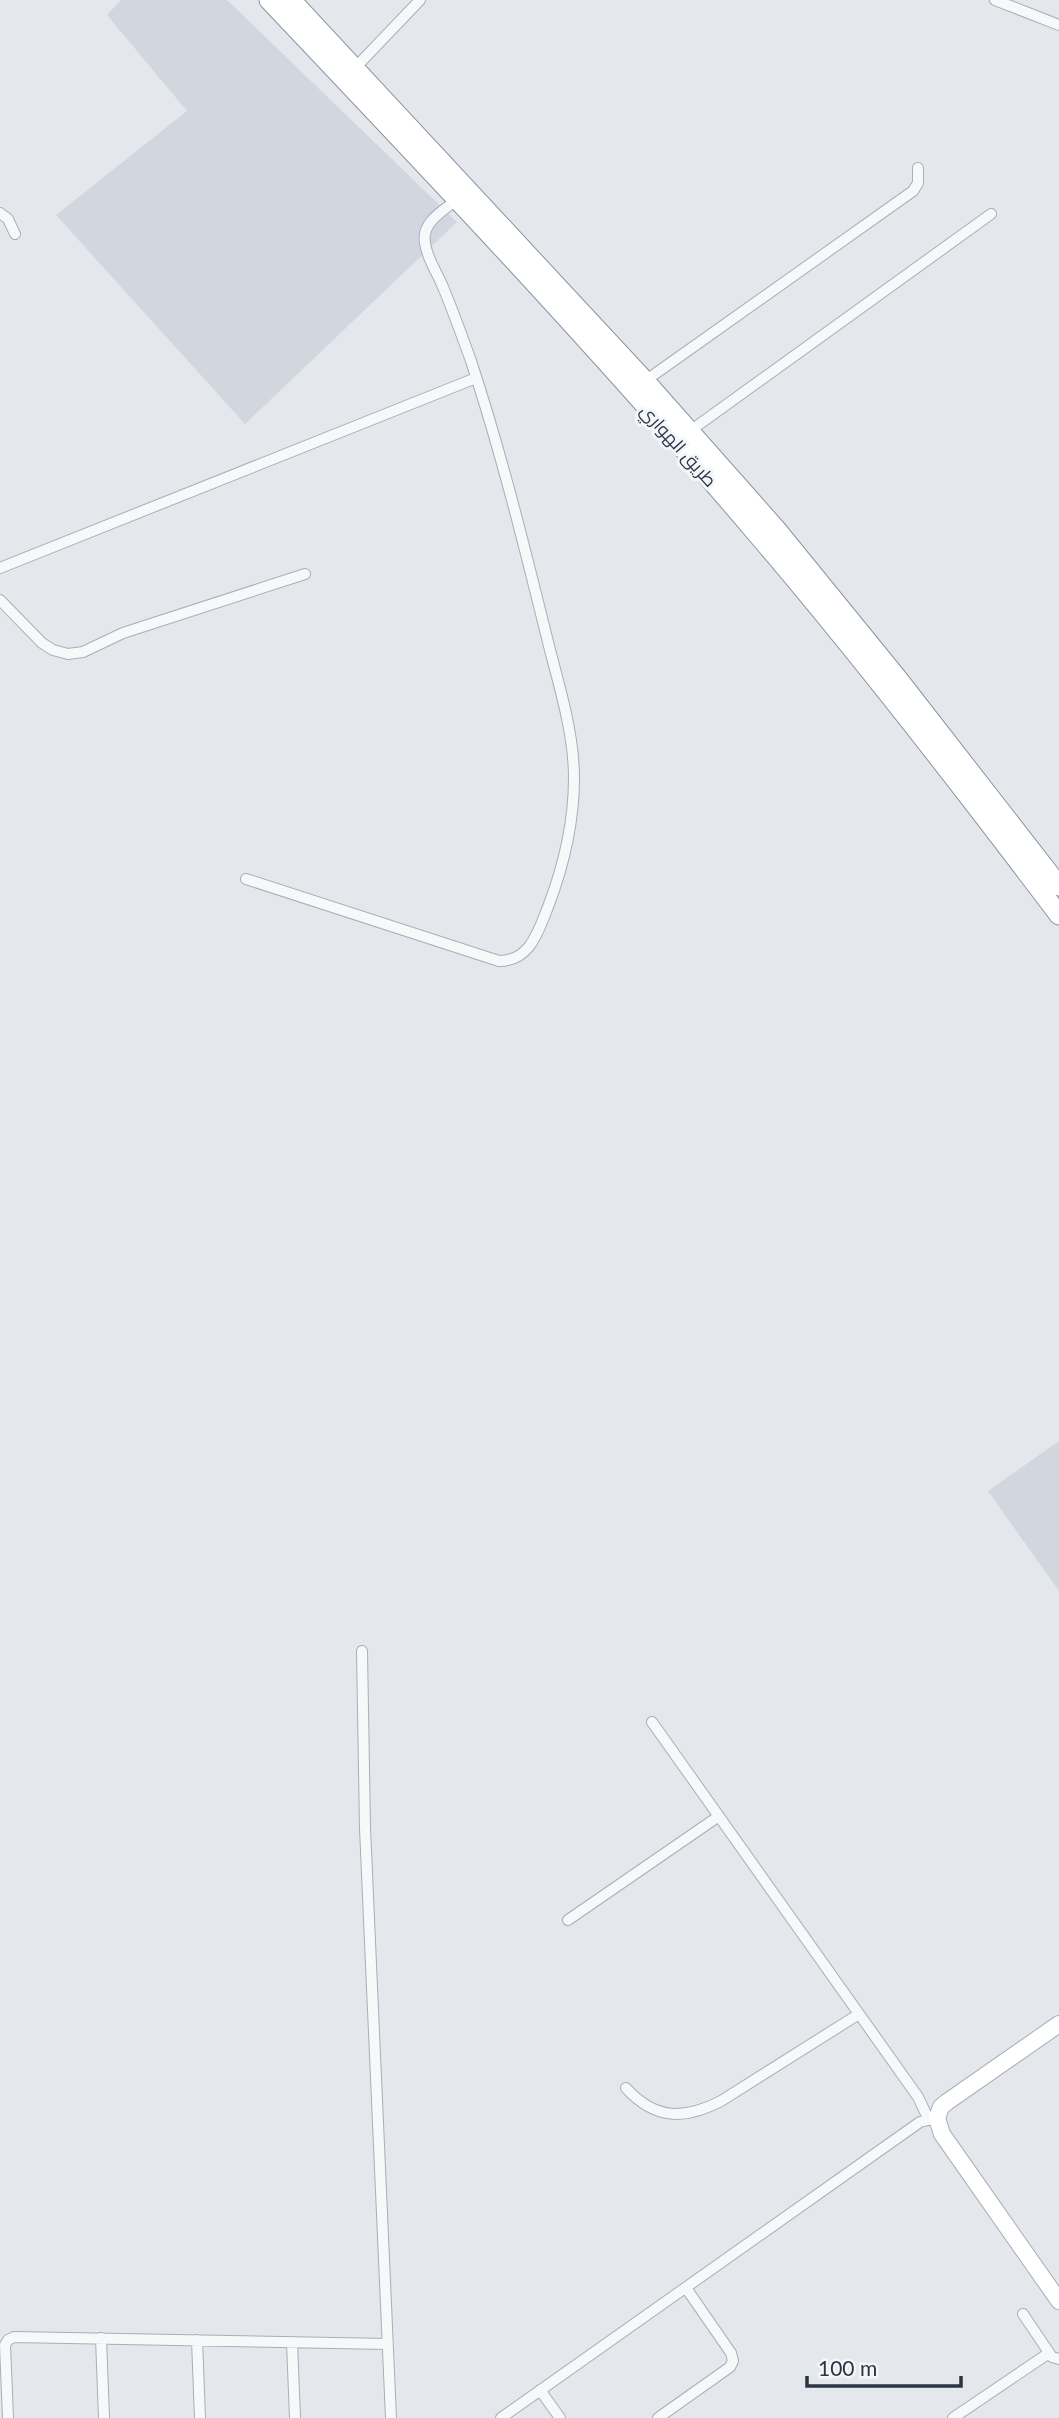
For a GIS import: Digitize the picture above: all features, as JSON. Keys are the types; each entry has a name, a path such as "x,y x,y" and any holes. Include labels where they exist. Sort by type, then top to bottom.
{"highway":[{"name":"طريق الهواري","path":"269,0 458,199 693,460 813,600 983,812 1059,915"},
{"name":"طريق الهواري","path":"291,0 690,431 840,607 1059,886"}],"street":[{"path":"355,68 420,0"},
{"path":"995,0 1059,25"},
{"path":"645,381 913,191 918,183 918,168"},
{"path":"246,879 499,961 515,959 533,942 559,877 569,843 574,804 574,774 568,727 518,521 476,378 424,241 429,223 458,199"},
{"path":"0,213 8,219 15,234"},
{"path":"690,431 991,214"},
{"path":"0,568 476,378"},
{"path":"0,600 42,643 53,650 68,654 83,652 123,633 305,574"},
{"path":"362,1651 365,1828 391,2418"},
{"path":"652,1722 942,2134 1057,2292"},
{"path":"568,1920 719,1816"},
{"path":"626,2088 639,2102 652,2110 674,2113 700,2110 721,2101 859,2014"},
{"path":"501,2418 920,2122 932,2118 947,2102 1059,2024"},
{"path":"658,2418 730,2367 733,2361 731,2353 686,2288"},
{"path":"953,2418 1054,2356 1023,2314"},
{"path":"8,2418 5,2346 8,2340 14,2337 388,2344"},
{"path":"101,2338 104,2418"},
{"path":"197,2340 200,2418"},
{"path":"292,2342 295,2418"},
{"path":"540,2390 561,2418"}],"shaded area":[{"path":"121,0 227,0 457,222 245,424 56,215 187,111 107,15"},
{"path":"1059,1441 1059,1591 988,1491"}]}
